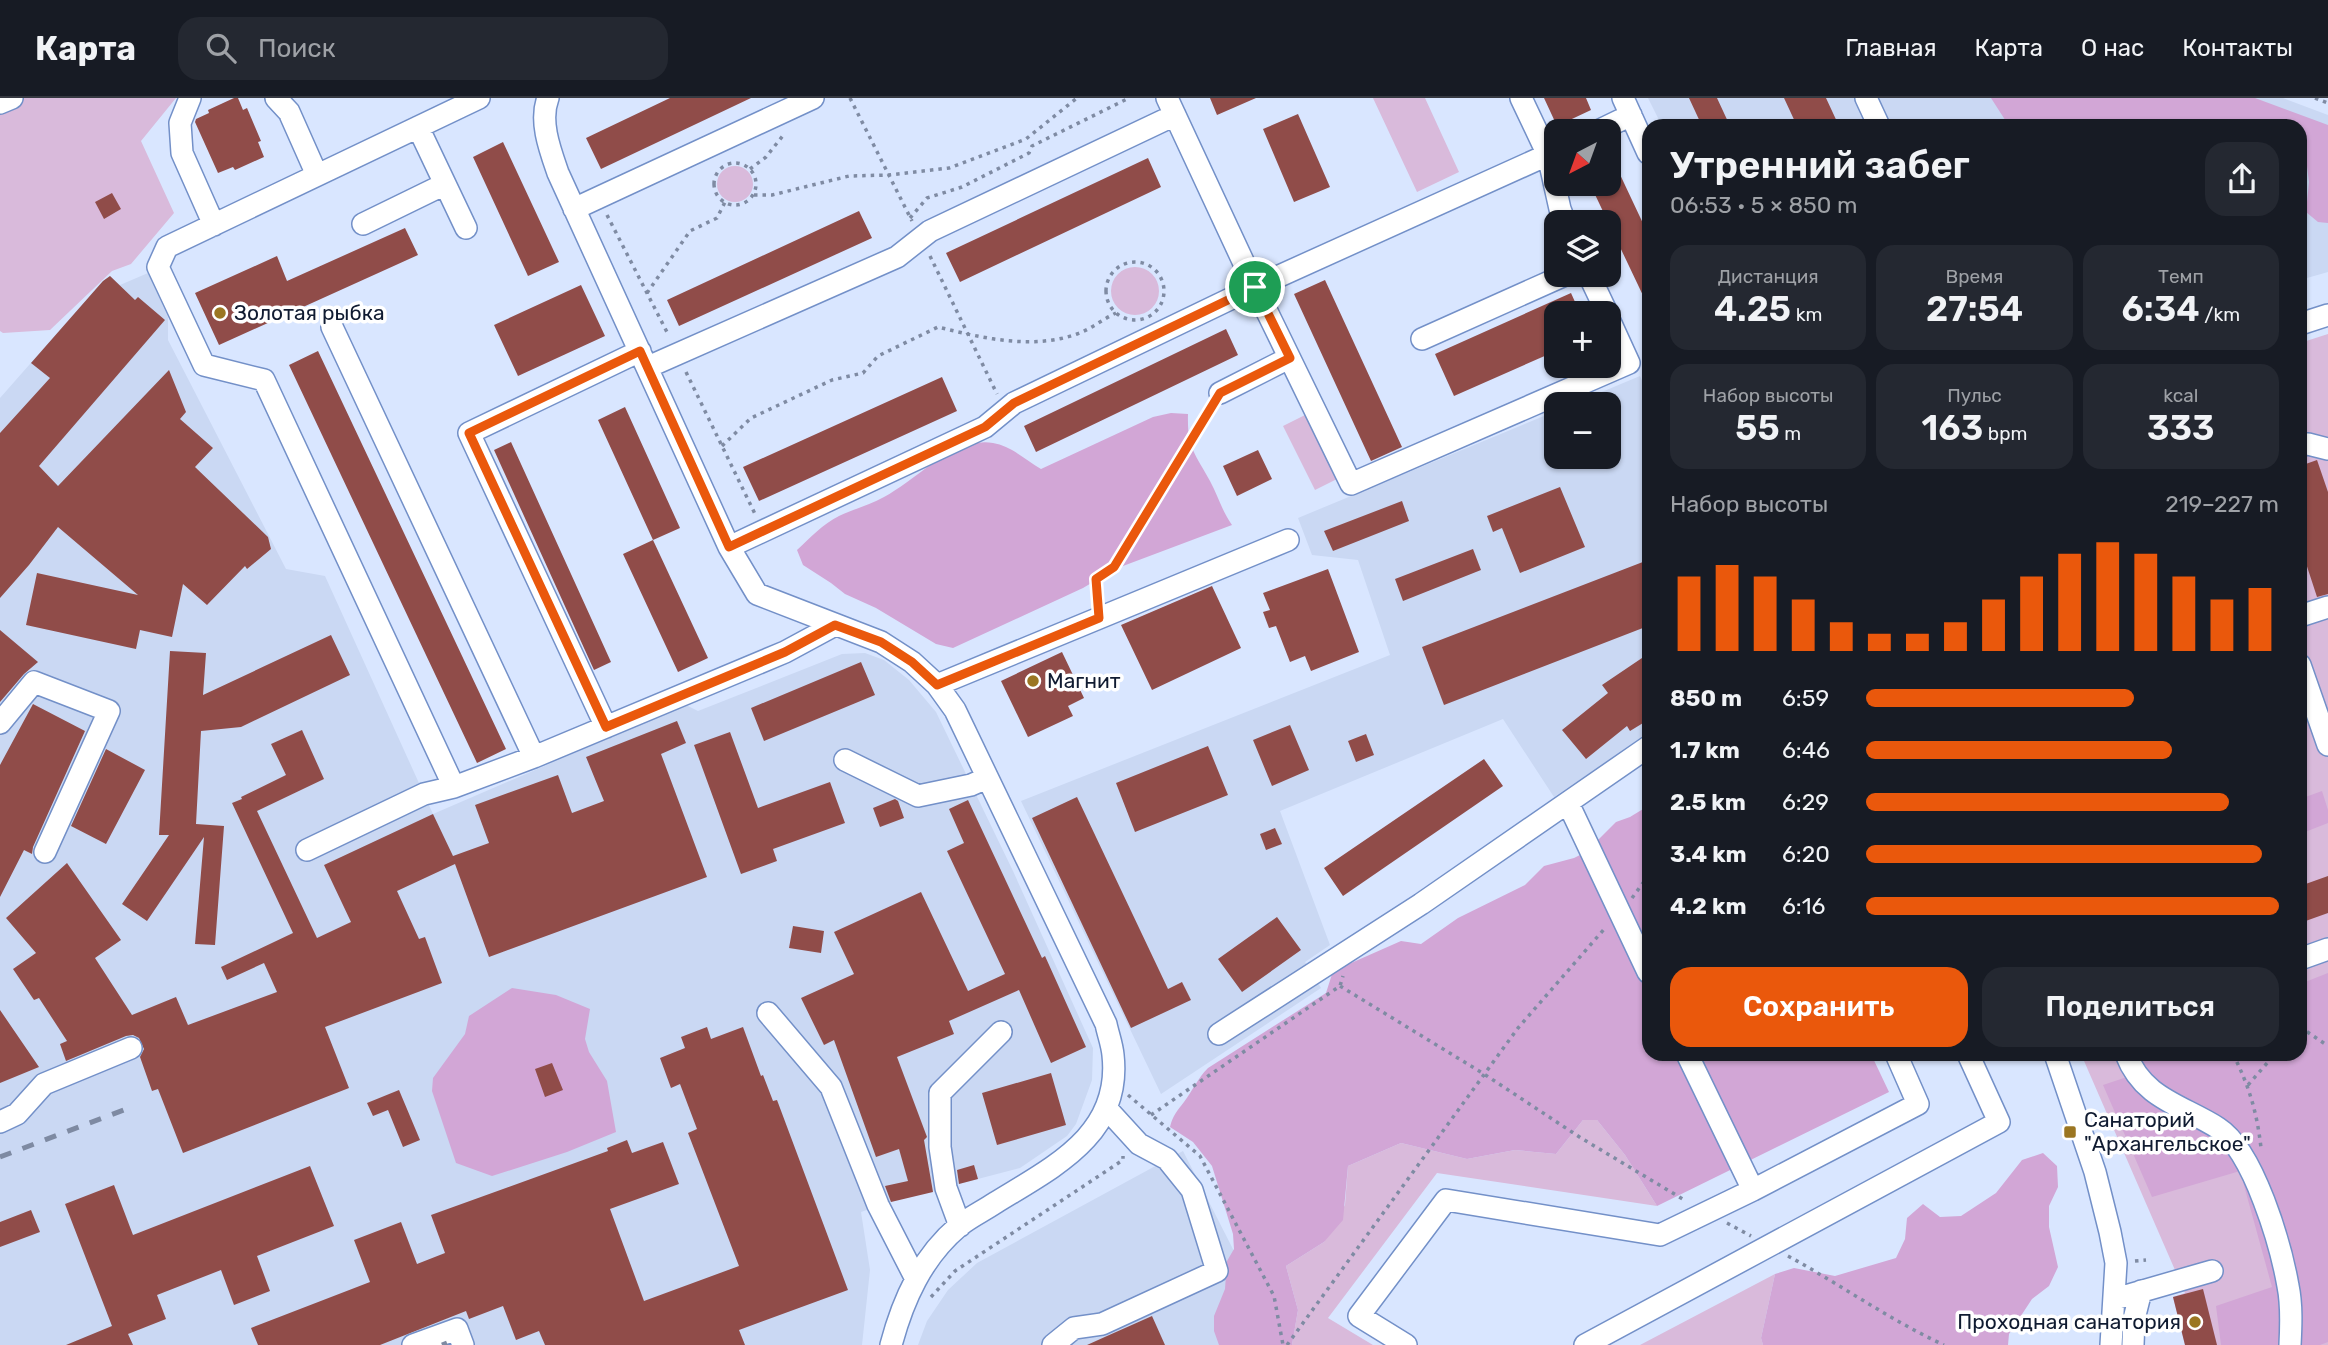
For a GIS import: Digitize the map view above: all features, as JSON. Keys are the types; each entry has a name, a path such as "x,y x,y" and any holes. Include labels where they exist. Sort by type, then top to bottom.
{"street":[{"path":"0,103 12,98"},
{"path":"190,98 180,123 182,153 214,225"},
{"path":"276,98 289,112 317,176"},
{"path":"454,787 264,380 204,365 158,267 167,247 479,98"},
{"path":"574,209 813,98"},
{"path":"1521,98 1544,139"},
{"path":"1866,98 1876,119"},
{"path":"543,100 551,155 729,547 757,594 881,642 912,662 937,685 955,710 1106,1024 1113,1054 1114,1116 1139,1144 1167,1159 1192,1191 1217,1271 1102,1324 1074,1328 1053,1345"},
{"path":"606,727 469,433 897,257 930,231 1171,107 1351,484 1595,378"},
{"path":"1612,119 1627,107 1642,140"},
{"path":"418,127 466,228"},
{"path":"729,547 985,427 1014,403 1255,287 1544,157"},
{"path":"363,224 445,184"},
{"path":"1422,339 1544,284"},
{"path":"2307,322 2328,315"},
{"path":"332,327 534,757"},
{"path":"1621,346 1629,363 1621,366"},
{"path":"1220,393 1290,358"},
{"path":"2307,444 2328,449"},
{"path":"937,685 1288,540"},
{"path":"2307,614 2328,607"},
{"path":"307,849 424,794 454,787 534,757 785,652 835,625"},
{"path":"0,723 34,682 109,711 45,852"},
{"path":"2307,685 2328,745"},
{"path":"1219,1034 1421,904 1642,751"},
{"path":"845,760 918,796 971,785 987,778"},
{"path":"1568,803 1642,959"},
{"path":"2307,956 2328,949"},
{"path":"768,1013 831,1087 878,1205 916,1279"},
{"path":"960,1226 946,1188 940,1147 940,1093 1001,1032"},
{"path":"0,1122 18,1114 44,1084 131,1048"},
{"path":"1690,1061 1753,1191"},
{"path":"1406,1345 1359,1316 1446,1200 1660,1235 1753,1191 1918,1104 1899,1061"},
{"path":"1586,1345 1999,1122 1971,1061"},
{"path":"2057,1061 2108,1218 2116,1264 2111,1345"},
{"path":"2129,1061 2143,1084 2170,1103 2220,1129 2233,1143 2256,1180 2289,1287 2290,1345"},
{"path":"891,1345 899,1314 916,1279 934,1252 960,1226 1046,1171 1114,1116"},
{"path":"2115,1299 2212,1271"},
{"path":"2133,1345 2134,1319 2141,1291"},
{"path":"413,1345 457,1329 463,1345"}],"path":[{"path":"754,195 756,178 750,169 735,163 720,169 714,184 717,195 725,202 741,204 754,195 772,195 849,176 889,175 949,168 1026,139 1077,98"},
{"path":"910,218 927,198 962,187 1029,153 1032,146 1129,98"},
{"path":"2315,98 2328,103"},
{"path":"750,169 766,157 785,133 777,115"},
{"path":"647,293 690,231 717,218 725,202"},
{"path":"1134,262 1155,270 1163,282 1164,290 1157,311 1137,320 1116,313 1106,292 1109,278 1114,272 1119,267 1134,262"},
{"path":"722,446 751,418 832,380 863,373 878,356 938,327 969,335 1030,343 1078,334 1116,313"},
{"path":"1099,618 1096,579 1114,567 1220,393"},
{"path":"1287,1345 1518,1028 1642,884"},
{"path":"1151,1115 1340,986 1352,948"},
{"path":"1340,986 1485,1074 1581,1138 1707,1212 1826,1276 1908,1328 1944,1345"},
{"path":"2307,1032 2328,1046"},
{"path":"2236,1061 2248,1085 2258,1119 2262,1157 2256,1180"},
{"path":"2248,1085 2269,1061"},
{"path":"930,1297 955,1271 1123,1160 1114,1116"}],"shaded area":[{"path":"0,98 176,98 141,141 174,213 131,264 112,271 50,330 0,331"},
{"path":"1373,98 1425,98 1459,172 1417,192"},
{"path":"1648,98 2283,98 2328,115 2328,272 2307,278 2307,119 1658,119"},
{"path":"1991,98 2255,98 2328,125 2328,223 2318,222 2307,213 2307,119 2004,119"},
{"path":"735,166 748,171 753,184 748,197 735,202 722,197 717,184 722,171"},
{"path":"1135,267 1152,274 1159,291 1152,308 1135,315 1118,308 1111,291 1118,274"},
{"path":"148,273 168,317 168,340 286,569 325,576 433,814 686,705 698,711 842,654 865,653 884,660 909,680 936,712 1013,871 1093,1048 1092,1080 1076,1124 1067,1136 1020,1168 861,1212 870,1270 862,1345 0,1345 0,398 103,281 110,276 120,285"},
{"path":"2328,334 2328,1345 2185,1345 2173,1297 2185,1293 2084,1061 2307,1061 2307,341"},
{"path":"1640,376 1642,738 1554,797 1503,719 1280,811 1330,945 1305,962 1321,988 1161,1094 1021,801 1390,655 1358,560 1312,555 1298,518 1544,416 1544,469 1621,469 1621,392 1602,392"},
{"path":"1171,413 1188,414 1193,450 1232,525 1115,569 1083,588 953,648 936,644 876,608 845,594 803,565 797,550 833,519 884,497 936,461 964,446 979,443 1000,445 1041,469 1153,417"},
{"path":"1307,414 1339,478 1315,490 1283,426"},
{"path":"2322,791 2328,810 2328,823 2307,831 2307,796"},
{"path":"1642,810 1642,1061 1874,1061 1889,1092 1657,1206 1625,1155 1597,1120 1583,1120 1556,1154 1515,1150 1467,1159 1401,1143 1348,1166 1343,1220 1324,1242 1286,1266 1298,1310 1292,1345 1219,1345 1214,1331 1214,1316 1225,1289 1227,1261 1234,1249 1233,1234 1212,1166 1193,1142 1170,1127 1172,1119 1204,1072 1326,993 1333,971 1401,941 1421,944 1458,918 1525,885 1544,866 1586,852 1616,822"},
{"path":"2328,973 2328,1342 2320,1345 2221,1345 2216,1306 2272,1287 2240,1171 2152,1197 2103,1085 2127,1077 2139,1061 2307,1061 2307,981"},
{"path":"512,988 556,995 590,1009 585,1039 589,1052 607,1081 616,1132 567,1152 492,1176 456,1163 432,1091 433,1078 465,1034 469,1016"},
{"path":"1583,1120 1597,1120 1625,1155 1657,1206 1437,1173 1328,1318 1373,1345 1292,1345 1298,1310 1286,1266 1324,1242 1345,1205 1348,1166 1401,1143 1467,1159 1515,1150 1556,1154"},
{"path":"1183,1151 1264,1310 1238,1345 918,1345 927,1321 948,1290 977,1263"},
{"path":"2043,1153 2057,1166 2058,1187 2049,1206 2049,1227 2058,1267 2049,1286 2032,1299 2009,1334 2008,1345 1763,1345 1761,1338 1775,1274 1794,1268 1835,1276 1896,1258 1905,1239 1907,1218 1923,1204 1940,1217 1961,1216 1996,1193 2022,1160"},
{"path":"1775,1274 1761,1338 1763,1345 1640,1345"}],"building":[{"path":"238,98 243,110 247,108 261,141 258,142 264,157 235,170 233,167 218,173 195,122 209,113 208,110"},
{"path":"670,98 751,98 601,169 586,138"},
{"path":"1210,98 1256,98 1217,115"},
{"path":"1544,98 1586,98 1591,110 1572,119 1554,119"},
{"path":"1689,98 1717,98 1727,119 1699,119"},
{"path":"1784,98 1826,98 1836,119 1794,119"},
{"path":"1298,114 1330,187 1294,202 1263,129"},
{"path":"503,142 559,262 528,276 473,157"},
{"path":"1148,158 1161,187 960,282 946,253"},
{"path":"1621,177 1642,221 1642,293 1621,249 1621,210 1602,210 1596,196 1621,196"},
{"path":"112,193 121,209 104,219 95,202"},
{"path":"859,211 872,238 679,326 667,300"},
{"path":"405,228 418,255 219,345 195,293 277,256 287,281"},
{"path":"110,276 135,300 138,297 165,320 39,466 58,486 169,370 186,412 180,419 213,448 195,467 268,537 271,549 247,569 245,566 207,605 183,584 172,637 140,630 136,649 26,625 37,573 138,595 58,527 0,598 0,433 50,378 31,363"},
{"path":"1325,280 1402,447 1371,461 1294,294"},
{"path":"581,285 605,336 518,376 494,325"},
{"path":"1571,293 1575,301 1553,301"},
{"path":"1544,305 1544,356 1454,396 1435,354"},
{"path":"1226,329 1238,355 1036,452 1024,426"},
{"path":"318,351 506,749 477,763 289,365"},
{"path":"942,377 957,411 759,501 743,467"},
{"path":"625,407 680,528 653,540 598,420"},
{"path":"511,442 611,662 594,670 494,450"},
{"path":"1258,450 1272,479 1237,496 1223,466"},
{"path":"2317,460 2328,492 2328,594 2317,597 2307,566 2307,464"},
{"path":"1560,487 1585,547 1520,573 1502,528 1493,532 1487,516"},
{"path":"1402,501 1409,521 1333,551 1324,531"},
{"path":"653,540 708,658 678,672 623,554"},
{"path":"1473,549 1481,570 1403,601 1395,579"},
{"path":"1642,562 1642,628 1444,705 1422,647"},
{"path":"1328,569 1359,652 1311,671 1305,656 1290,662 1276,626 1269,628 1263,612 1270,610 1263,593"},
{"path":"1212,586 1241,648 1152,690 1121,625"},
{"path":"0,630 38,662 0,702"},
{"path":"331,635 350,675 241,727 201,731 196,824 224,826 215,945 195,944 204,837 147,921 122,904 169,835 159,835 170,651 206,653 203,695"},
{"path":"1062,652 1084,698 1068,706 1073,716 1028,737 1001,681"},
{"path":"1642,658 1642,724 1630,731 1627,726 1586,759 1562,730 1608,693 1602,685"},
{"path":"861,662 875,695 764,741 751,708"},
{"path":"33,704 85,731 32,854 24,850 0,897 0,765"},
{"path":"677,721 686,743 661,754 707,877 489,957 455,864 397,891 419,939 425,937 442,983 325,1027 349,1088 183,1153 158,1089 152,1091 140,1057 144,1049 139,1038 126,1036 66,1061 60,1044 67,1041 39,998 34,1000 13,969 36,953 6,918 67,863 121,940 95,958 132,1015 176,997 188,1025 277,992 264,963 227,980 221,967 293,933 232,803 286,775 271,744 302,730 324,779 257,811 317,938 351,922 324,865 433,814 453,856 489,843 475,805 558,775 572,813 604,801 586,757"},
{"path":"1290,725 1309,770 1272,786 1253,740"},
{"path":"730,732 758,808 830,782 845,823 773,849 777,861 741,874 694,745"},
{"path":"1366,734 1374,755 1356,762 1348,741"},
{"path":"1208,746 1228,795 1135,832 1116,783"},
{"path":"106,749 145,770 106,844 71,826"},
{"path":"1484,759 1503,786 1343,896 1324,868"},
{"path":"1077,797 1168,989 1182,982 1191,1000 1131,1028 1032,818"},
{"path":"895,799 904,818 880,827 873,808"},
{"path":"968,800 1042,958 1045,956 1086,1047 1051,1063 1019,990 949,1021 954,1034 897,1057 927,1137 924,1140 933,1192 891,1202 885,1186 908,1181 899,1149 876,1157 834,1040 824,1045 801,998 854,974 834,932 921,892 968,991 1005,974 947,851 964,843 949,809"},
{"path":"1275,828 1282,844 1266,850 1260,834"},
{"path":"2328,876 2328,913 2307,920 2307,884"},
{"path":"1277,917 1301,950 1242,992 1218,959"},
{"path":"793,926 824,931 821,953 789,948"},
{"path":"0,1010 39,1067 0,1083"},
{"path":"707,1027 711,1039 743,1027 761,1076 763,1075 773,1101 777,1100 848,1290 739,1330 745,1345 545,1345 539,1331 516,1340 503,1306 469,1319 466,1311 380,1345 258,1345 251,1328 370,1282 354,1240 401,1222 417,1264 445,1253 431,1215 608,1151 607,1148 627,1140 632,1153 663,1142 679,1184 610,1209 644,1301 739,1266 688,1133 697,1129 680,1084 671,1088 660,1058 685,1048 681,1037"},
{"path":"552,1063 563,1090 545,1097 535,1069"},
{"path":"1051,1073 1066,1125 997,1145 982,1093"},
{"path":"399,1090 420,1140 403,1147 388,1110 373,1116 367,1103"},
{"path":"974,1165 978,1179 959,1184 957,1170"},
{"path":"310,1166 334,1226 257,1256 270,1291 234,1305 221,1270 157,1295 166,1319 128,1334 133,1345 66,1345 112,1326 65,1204 114,1185 133,1235"},
{"path":"31,1210 40,1232 0,1247 0,1222"},
{"name":"Проходная санатория","path":"2203,1289 2217,1345 2185,1345 2173,1297"},
{"path":"1152,1316 1165,1345 1087,1345 1107,1336"}],"railway":[{"path":"0,1157 129,1108"},
{"path":"442,1345 447,1343"}],"place":[{"name":"Золотая рыбка","path":"220,313"},
{"name":"Магнит","path":"1033,681"},
{"name":"Санаторий \"Архангельское\"","path":"2070,1132"},
{"name":"Проходная санатория","path":"2195,1322"}],"route":[{"path":"1255,287 1290,358 1220,393 1114,567 1096,579 1099,618 937,685 912,662 881,642 835,625 785,652 606,727 469,433 640,351 729,547 985,427 1014,403 1255,287"}]}
